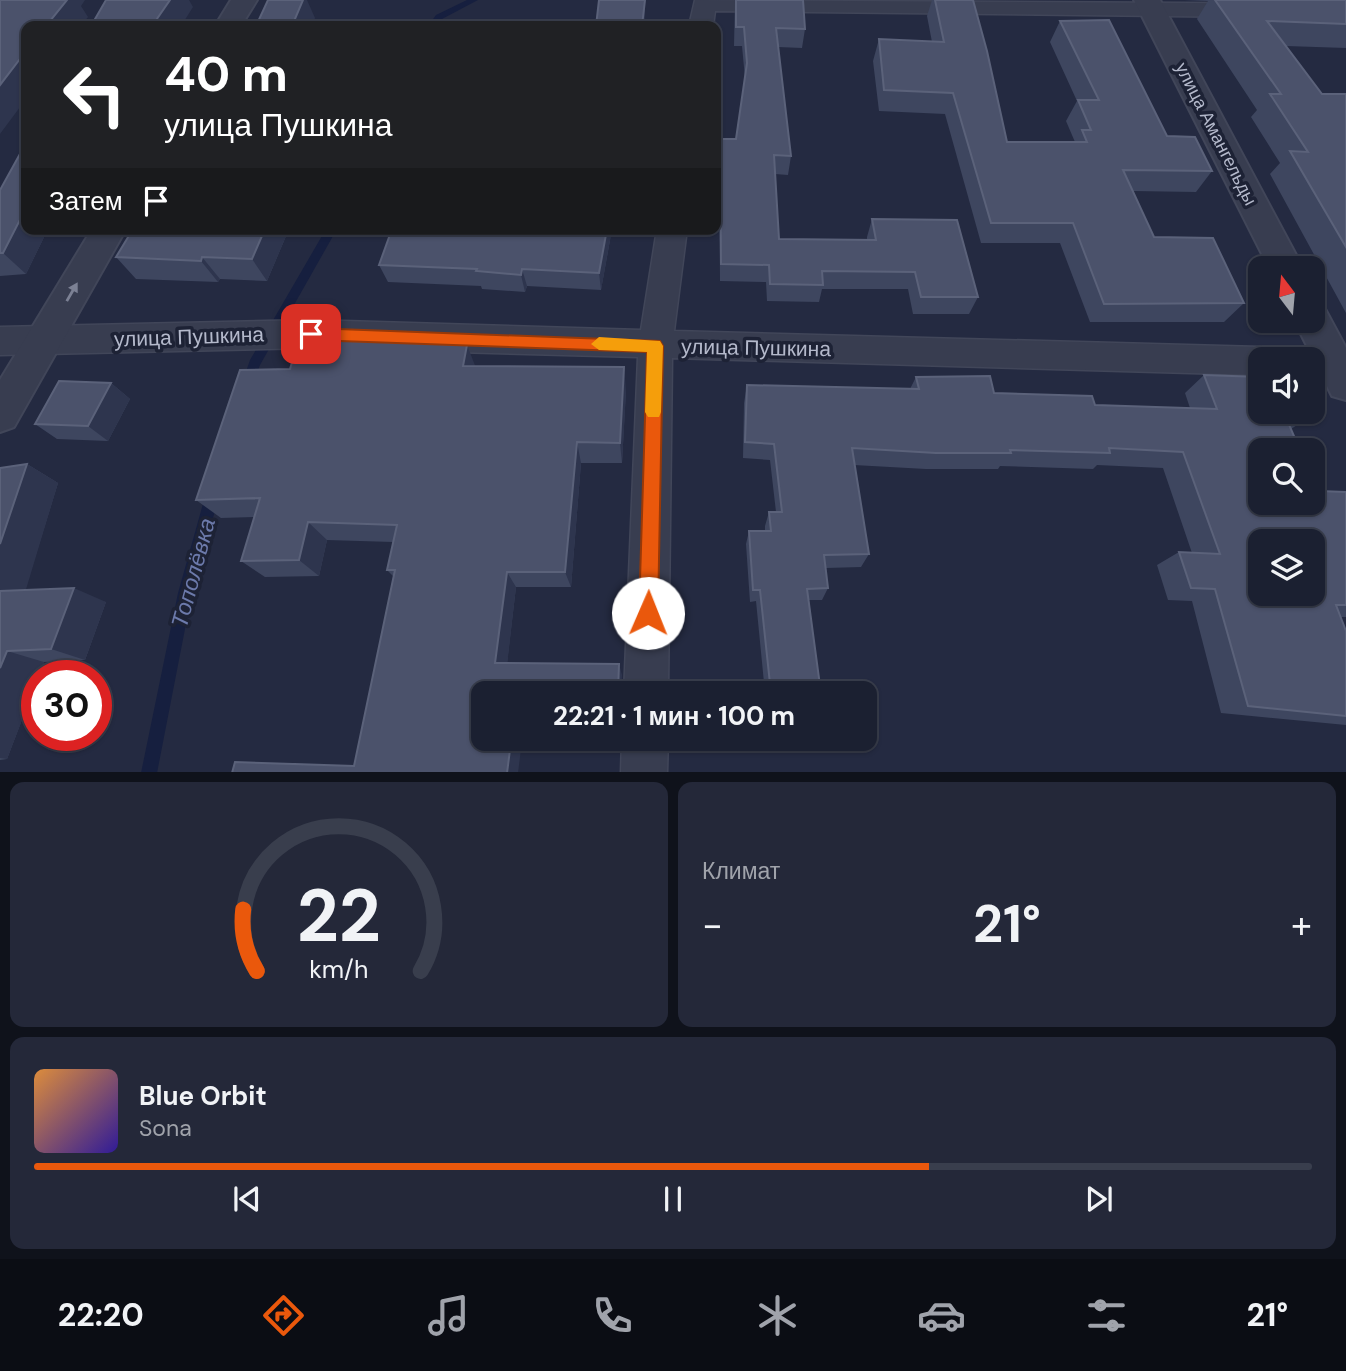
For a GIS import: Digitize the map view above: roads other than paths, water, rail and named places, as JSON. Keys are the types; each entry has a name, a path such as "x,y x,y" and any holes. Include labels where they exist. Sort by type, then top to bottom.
{"street":[{"path":"231,21 244,0"},
{"path":"702,15 1149,4 1346,11"},
{"name":"улица Амангельды","path":"1149,4 1280,256"},
{"path":"0,415 105,235"},
{"path":"646,681 655,346 670,235"},
{"path":"1319,333 1335,368"},
{"name":"улица Пушкина","path":"0,341 311,334 655,346 1248,361"},
{"path":"644,772 645,751"}],"waterway":[{"name":"Тополёвка","path":"436,21 474,0"},
{"name":"Тополёвка","path":"247,386 254,364 329,235"},
{"name":"Тополёвка","path":"149,772 185,593 213,493"}]}
